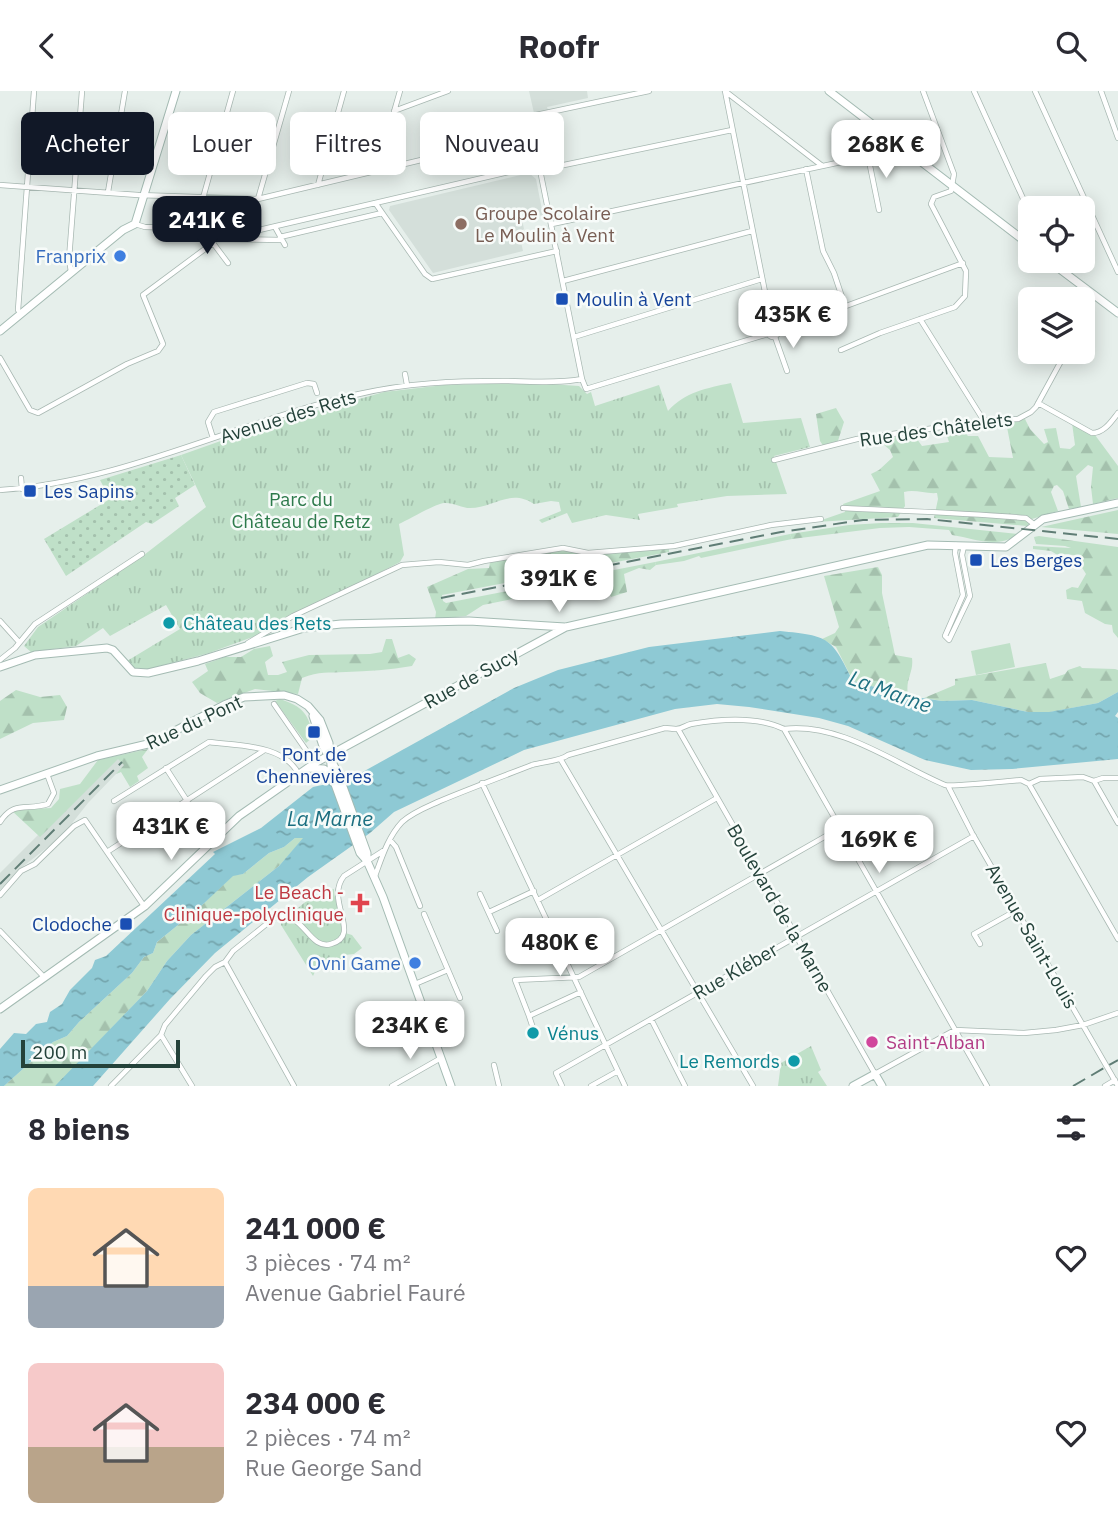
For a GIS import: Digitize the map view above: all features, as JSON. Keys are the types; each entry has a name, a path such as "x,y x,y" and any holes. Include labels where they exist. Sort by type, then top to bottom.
{"main road":[{"path":"0,331 123,230 135,224 176,91"},
{"path":"829,91 1018,236"},
{"path":"1065,273 1083,287"},
{"path":"1095,296 1118,313"},
{"path":"1035,524 1043,519 1118,503"},
{"name":"Rue de Sucy","path":"0,1009 145,907 244,811 312,765 566,627 928,545 1006,547 1035,524"},
{"path":"0,667 35,655 107,648 116,653 133,672 148,673 304,628 341,624 469,621 566,627"},
{"name":"Rue du Pont","path":"0,790 97,756 152,743 244,697 284,695 297,699 314,711 329,743 329,755 335,774"},
{"path":"312,765 335,774 451,1086"},
{"path":"853,1086 875,1074"},
{"name":"Boulevard de la Marne","path":"875,1074 882,1086"}],"street":[{"path":"21,314 18,310 34,91"},
{"path":"71,273 69,259 82,91"},
{"path":"107,192 125,91"},
{"path":"203,198 233,91"},
{"path":"258,199 289,91"},
{"path":"318,185 344,91"},
{"path":"394,111 400,91"},
{"path":"394,111 447,91"},
{"path":"406,164 463,150 536,115 649,91"},
{"path":"725,91 772,327 778,331"},
{"path":"725,91 821,166"},
{"path":"841,351 955,307 965,296 966,271 931,204 934,198 948,193 953,187 954,174 923,91"},
{"path":"974,91 1022,196"},
{"path":"1035,91 1118,272"},
{"path":"1101,91 1118,138"},
{"path":"564,165 732,130"},
{"path":"551,223 903,148"},
{"path":"868,156 879,210"},
{"path":"806,169 823,251 845,306"},
{"path":"0,185 145,195 258,199 360,175"},
{"path":"135,224 145,227 258,230 497,175"},
{"path":"541,175 582,379"},
{"path":"376,204 425,274 432,279 557,251"},
{"path":"0,358 30,409 38,413 127,364 158,351 163,344 143,295 213,241 283,241 382,213"},
{"path":"275,227 283,241"},
{"path":"213,229 213,241 228,263"},
{"path":"563,281 752,231"},
{"path":"787,371 775,337 778,331 963,263"},
{"path":"574,337 762,279"},
{"path":"920,319 984,421"},
{"path":"772,327 768,334 775,337"},
{"name":"Avenue des Rets","path":"0,490 22,489 98,475 358,394 407,385 582,379 588,390 768,334"},
{"name":"Rue des Châtelets","path":"774,460 857,439 984,421 1018,419 1031,412 1038,403 1059,364"},
{"path":"405,374 407,385"},
{"path":"213,438 208,422 214,412 307,383 314,384 317,393"},
{"path":"1038,403 1092,433 1098,433 1118,414"},
{"path":"21,478 22,489"},
{"path":"844,508 955,512 1026,518 1035,524"},
{"path":"247,646 293,616 401,565 439,562 463,566 563,548 588,553 674,546 771,525 821,519"},
{"path":"960,545 970,596 948,640 944,636 963,595 956,553 960,545"},
{"path":"0,660 15,648 35,624 142,554"},
{"path":"0,621 19,642"},
{"path":"274,704 312,765"},
{"path":"374,877 385,849 403,821 412,814 482,783 547,760 561,760 568,755 665,728 678,729 686,725 725,720 775,724 784,729 987,1086"},
{"path":"784,729 792,727 837,736 948,786 1021,780 1029,784 1118,939"},
{"name":"Boulevard de la Marne","path":"678,729 875,1074"},
{"path":"114,801 209,742 274,752 295,766 299,775"},
{"path":"107,852 264,751"},
{"path":"561,760 752,1086"},
{"path":"166,767 213,841"},
{"path":"0,822 8,811 16,808 48,804 54,793 47,774"},
{"path":"1029,784 1040,779 1083,777 1094,781 1118,778"},
{"path":"1094,781 1118,823"},
{"path":"482,783 625,1086"},
{"name":"Avenue Saint-Louis","path":"948,786 1116,1083"},
{"path":"538,900 717,798"},
{"path":"0,895 21,871 35,864 74,826 85,820 145,907"},
{"path":"534,1031 514,980 579,977 840,828"},
{"name":"Rue Kléber","path":"562,1086 555,1073 974,836"},
{"path":"390,840 396,847 421,907"},
{"path":"111,1086 162,1035 165,1025 206,976 274,918 282,915 297,921 318,942 326,945 336,941 344,934 345,924 337,898 337,888 344,876 385,849"},
{"path":"489,912 534,891"},
{"path":"480,894 497,930"},
{"path":"980,944 974,934 1017,910"},
{"path":"424,914 460,998"},
{"path":"0,931 44,977"},
{"path":"225,962 295,1086"},
{"path":"415,984 448,970"},
{"path":"529,1016 581,992"},
{"path":"875,1074 955,1030 1024,1033 1083,1025 1118,1013"},
{"path":"651,1019 685,1086"},
{"path":"162,1035 192,1086"},
{"path":"392,1086 441,1058"},
{"path":"494,1065 499,1086"},
{"path":"591,1086 618,1071"},
{"path":"1105,1086 1116,1083"}],"shaded area":[{"path":"529,91 587,91 588,98 534,112"},
{"name":"Groupe Scolaire Le Moulin à Vent","path":"521,175 531,175 536,179 543,215 522,219 524,229 519,233 523,251 433,273 389,210 390,206"},
{"path":"121,755 129,768 116,774 62,836 21,868 0,890 0,873 65,808 98,760"}],"green space":[{"name":"Parc du Château de Retz","path":"535,383 579,386 587,394 591,392 595,406 659,385 668,411 689,395 731,383 743,423 801,418 810,447 774,456 787,494 727,496 677,504 678,507 638,514 640,520 606,515 572,523 567,513 542,523 539,520 561,511 559,502 534,504 517,498 470,508 440,504 399,524 404,555 400,562 266,632 209,653 145,670 135,669 127,661 180,629 166,605 110,636 103,628 76,646 31,652 24,646 38,627 144,555 206,507 181,455 260,427 384,392 444,385"},
{"path":"836,408 844,422 837,444 824,447 820,441 816,414"},
{"path":"1025,419 1044,444 1048,442 1044,429 1056,428 1060,448 1070,449 1075,445 1072,423 1095,435 1118,466 1118,498 1093,504 1093,467 1088,465 1076,476 1081,507 1069,509 1063,491 1057,485 1054,486 1051,492 1058,511 1032,519 1027,526 934,518 937,493 912,491 904,492 905,506 898,517 816,522 845,512 843,504 880,491 871,474 893,457 890,450 876,438 901,436 905,440 917,439 922,446 949,442 946,433 964,432 968,436 978,436 989,457 1013,458 1006,422"},
{"path":"181,455 195,485 175,498 179,506 152,524 146,522 66,576 44,539 110,499 100,480"},
{"path":"1118,510 1118,534 1041,527"},
{"path":"881,523 913,523 1019,534 1011,539 994,542 952,535 949,530 909,527 792,539 790,534"},
{"path":"790,534 792,539 701,558 699,556 656,565 655,562"},
{"path":"1034,537 1118,547 1118,638 1112,625 1085,613 1082,601 1067,599 1066,590 1078,588 1086,574 1081,566 1081,556 1059,556 1051,551 1033,549 1033,546 1071,548 1036,544"},
{"path":"669,549 669,552 442,595 446,603 655,562 656,565 650,570 639,568 624,574 627,592 611,597 604,579 567,588 561,598 556,590 483,605 466,616 435,619 436,612 427,587 468,569 489,568 490,562 563,550 590,555"},
{"path":"878,567 882,575 882,593 895,655 912,658 908,696 853,681 836,647 822,639 835,633 839,627 824,576"},
{"path":"386,639 392,639 398,658 409,654 416,659 412,666 314,674 302,678 298,694 255,689 217,703 200,693 192,682 208,671 205,664 225,657 241,657 254,649 270,646 273,656 265,662 268,675 278,675 287,672 282,662 309,655 382,652"},
{"path":"1010,643 1015,667 976,675 971,651"},
{"path":"1046,663 1050,679 1080,666 1118,670 1118,692 1098,703 1050,712 1028,712 972,700 942,701 924,698 955,685 955,679"},
{"path":"16,690 40,697 60,695 67,707 64,720 33,723 0,739 0,701"},
{"path":"280,699 299,708 306,716 314,736 306,743 275,701"},
{"path":"148,749 142,757 148,768 137,776 139,781 130,787 121,772 116,774 124,765 118,759 40,837 11,810 51,808 59,799 60,789 80,784 98,760"},
{"path":"295,838 304,838 279,866 191,935 167,961 147,991 59,1083 55,1086 4,1086 53,1042 67,1036 132,973 144,957 153,953 157,942 199,908 233,875 243,874 269,853 284,847"},
{"path":"334,889 342,932 352,935 362,948 354,954 345,955 339,961 327,964 320,961 313,976 281,925 281,914 276,915 298,908 309,899 316,899 323,892"},
{"path":"811,1046 821,1070 818,1072 827,1086 778,1086 781,1063"}],"water":[{"name":"La Marne","path":"780,631 819,637 827,641 839,655 853,681 908,696 942,701 972,700 1028,712 1049,712 1098,703 1118,692 1118,712 1115,716 1118,718 1118,759 971,770 925,760 848,726 819,718 717,704 675,709 524,750 394,812 370,833 308,877 215,953 93,1086 55,1086 147,991 167,961 191,935 279,866 303,838 295,838 284,847 269,853 243,874 233,876 157,942 153,953 144,957 132,973 67,1036 53,1042 4,1086 0,1086 0,1049 14,1033 26,1034 36,1024 47,1022 50,1012 62,1004 70,990 92,968 95,960 106,956 215,854 213,852 261,828 313,787 350,779 514,688 558,670 649,647"}],"railway":[{"path":"441,598 781,532 863,520 927,519 1118,539"},
{"path":"0,884 122,762"},
{"path":"1073,1086 1118,1060"}],"place":[{"name":"Groupe Scolaire Le Moulin à Vent","path":"461,224"},
{"name":"Franprix","path":"120,256"},
{"name":"Moulin à Vent","path":"562,299"},
{"name":"Les Sapins","path":"30,491"},
{"name":"Les Berges","path":"976,560"},
{"name":"Château des Rets","path":"169,623"},
{"name":"Pont de Chennevières","path":"314,732"},
{"name":"Le Beach - Clinique-polyclinique","path":"360,903"},
{"name":"Clodoche","path":"126,924"},
{"name":"Ovni Game","path":"415,963"},
{"name":"Vénus","path":"533,1033"},
{"name":"Saint-Alban","path":"872,1042"},
{"name":"Le Remords","path":"794,1061"}]}
